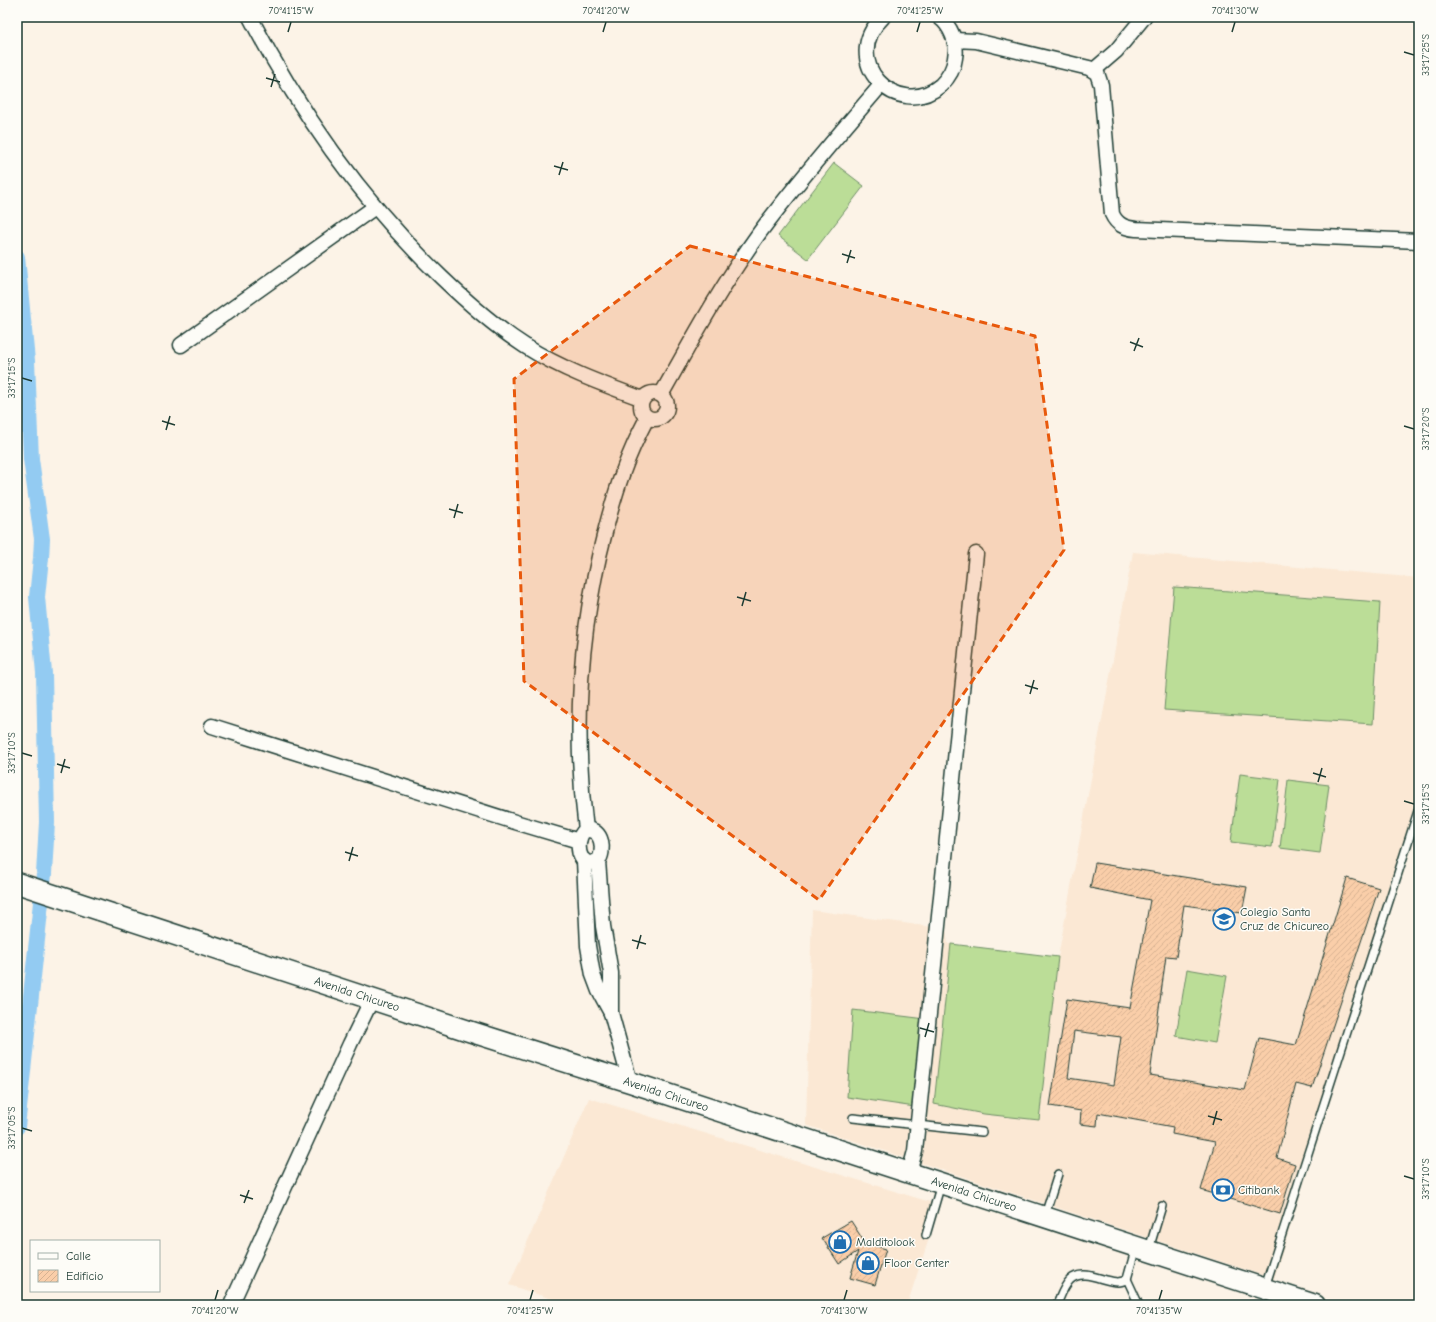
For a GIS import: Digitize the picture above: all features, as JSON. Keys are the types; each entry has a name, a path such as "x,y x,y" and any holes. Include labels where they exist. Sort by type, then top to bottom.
{"main road":[{"name":"Avenida Chicureo","path":"23,884 478,1034 630,1082 1314,1305"}],"street":[{"path":"250,17 298,101 327,144 375,207 433,269 478,312 501,330 532,350 573,372 643,399"},
{"path":"882,17 868,38 866,50 868,63 871,71 882,85 894,93 909,96 917,96 931,91 944,82 952,69 956,55 954,40 947,25 939,17"},
{"path":"1094,70 1116,51 1144,17"},
{"path":"954,40 976,41 1094,70 1099,76 1101,85 1112,214 1118,223 1123,227 1419,241"},
{"path":"661,395 714,304 760,233 821,155 882,85"},
{"path":"181,345 375,207"},
{"path":"651,394 661,395 666,402 666,411 664,415 656,419 647,418 641,411 640,407 643,399 651,394"},
{"path":"630,1082 611,1013 599,991 593,975 588,946 584,860 580,853 583,836 579,724 583,658 590,600 599,556 614,495 628,457 647,418"},
{"path":"909,1173 915,1151 918,1124 976,554"},
{"path":"212,726 514,822 583,836"},
{"path":"583,836 590,830 598,835 600,839 602,852 598,861 603,926 611,973 611,1013"},
{"path":"584,860 589,863 598,861"},
{"path":"231,1305 372,999"}],"lane":[{"path":"1265,1289 1419,808"},
{"path":"853,1118 982,1132"},
{"path":"1044,1217 1058,1174"},
{"path":"926,1234 942,1184"},
{"path":"1058,1302 1066,1285 1071,1279 1080,1275 1113,1281 1124,1280 1127,1278 1143,1249 1162,1206"},
{"path":"1127,1278 1139,1305"}],"highlighted area":[{"path":"690,246 1035,336 1064,550 819,900 524,681 514,379"}],"shaded area":[{"name":"Colegio Santa Cruz de Chicureo","path":"1133,552 1419,578 1419,805 1274,1279 806,1125 812,910 946,929 948,944 1058,957"},
{"path":"589,1098 940,1205 907,1305 570,1305 509,1285"}],"green space":[{"path":"834,163 864,186 808,259 778,236"},
{"path":"1174,587 1380,602 1373,724 1164,710"},
{"path":"1240,774 1280,779 1272,847 1231,842"},
{"path":"1288,780 1329,785 1320,853 1280,848"},
{"path":"951,944 1058,957 1039,1120 984,1114 934,1104"},
{"path":"1187,969 1227,976 1215,1043 1176,1036"},
{"path":"853,1010 926,1019 915,1107 847,1097"}],"building":[{"path":"1095,863 1247,887 1242,913 1184,905 1176,957 1166,956 1150,1075 1245,1090 1259,1038 1296,1045 1347,878 1379,888 1312,1088 1296,1084 1277,1158 1295,1164 1280,1214 1201,1190 1215,1142 1172,1134 1173,1127 1098,1113 1097,1126 1080,1124 1081,1111 1050,1106 1067,999 1130,1008 1150,900 1090,888","holes":["1074,1031 1121,1037 1114,1085 1068,1078"]},
{"path":"851,1221 865,1243 886,1249 875,1285 850,1278 858,1251 839,1264 822,1238"}],"waterway":[{"path":"17,257 27,361 31,459 42,539 37,597 44,673 47,822 44,874 17,1127"}],"place":[{"name":"Colegio Santa Cruz de Chicureo","path":"1224,919"},
{"name":"Citibank","path":"1223,1190"},
{"name":"Malditolook","path":"840,1242"},
{"name":"Floor Center","path":"868,1263"}]}
